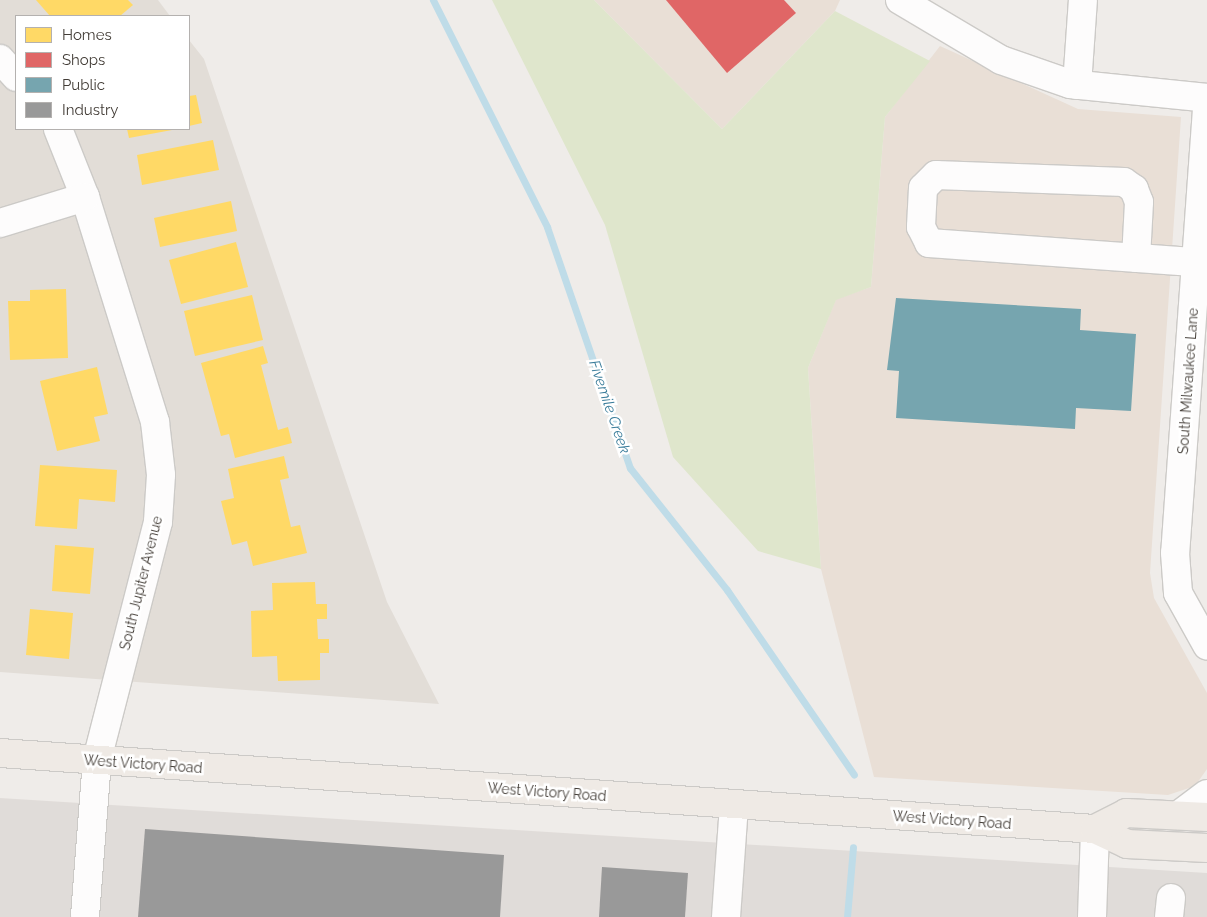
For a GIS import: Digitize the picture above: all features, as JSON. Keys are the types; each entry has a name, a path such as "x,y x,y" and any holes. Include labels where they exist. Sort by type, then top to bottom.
{"main road":[{"name":"West Victory Road","path":"0,754 734,806 1095,828 1126,844 1207,848"},
{"name":"West Victory Road","path":"1095,828 1126,813 1207,816"}],"street":[{"path":"900,0 1001,60 1077,85 1207,98"},
{"path":"1077,85 1083,0"},
{"path":"0,59 15,76"},
{"name":"South Milwaukee Lane","path":"1207,109 1175,554 1178,592 1207,645"},
{"name":"South Jupiter Avenue","path":"58,130 85,197 155,422 162,476 158,522 97,760 85,917"},
{"path":"1136,258 1138,202 1134,189 1124,182 936,175 923,188 921,227 929,242 1136,258 1196,262"},
{"path":"0,223 85,197"},
{"path":"1179,815 1207,794"},
{"path":"726,917 734,806"},
{"path":"1092,917 1095,828"}],"shaded area":[{"path":"0,0 158,0 169,15 15,15 15,130 190,130 190,41 204,59 387,602 439,704 0,672"},
{"path":"594,0 840,0 835,11 722,129"},
{"path":"940,46 1078,109 1181,117 1150,573 1154,598 1207,693 1207,769 1195,786 1168,795 874,777 821,569 808,368 836,299 871,287 885,117"},
{"path":"0,798 1207,873 1207,917 0,917"}],"green space":[{"path":"492,0 594,0 722,129 835,11 930,61 885,117 871,287 836,300 808,368 821,569 758,551 673,457 605,225"}],"building: Homes":[{"path":"36,0 128,0 133,5 121,15 49,15"},
{"path":"196,95 202,123 190,126 190,96"},
{"path":"127,130 172,130 129,138"},
{"path":"213,140 219,170 142,185 137,155"},
{"path":"231,201 237,231 160,247 154,218"},
{"path":"236,242 248,287 181,304 169,260"},
{"path":"66,289 68,358 10,360 8,301 30,301 30,290"},
{"path":"252,295 263,340 195,356 184,311"},
{"path":"263,346 268,363 261,365 278,430 288,427 292,443 235,458 229,434 221,436 201,363"},
{"path":"97,367 108,414 94,417 100,441 57,451 40,381"},
{"path":"284,456 289,478 280,480 291,527 300,525 307,553 253,566 247,541 232,545 221,501 234,498 228,469"},
{"path":"40,465 117,470 115,502 79,499 77,529 35,526"},
{"path":"55,545 94,548 90,594 52,591"},
{"path":"315,582 316,604 327,604 327,619 317,619 318,639 329,639 329,653 320,653 320,680 278,681 277,656 252,657 251,611 273,610 272,583"},
{"path":"30,609 73,613 69,659 26,655"}],"building: Shops":[{"path":"666,0 784,0 796,13 727,73"}],"building: Public":[{"path":"896,298 1081,309 1080,330 1136,334 1131,411 1076,408 1075,429 896,418 899,371 887,370"}],"building: Industry":[{"path":"145,829 504,855 500,917 138,917"},
{"path":"602,867 688,873 685,917 599,917"}],"waterway":[{"name":"Fivemile Creek","path":"433,0 547,227 630,468 727,590 854,775"},
{"name":"Fivemile Creek","path":"847,917 853,847"}]}
